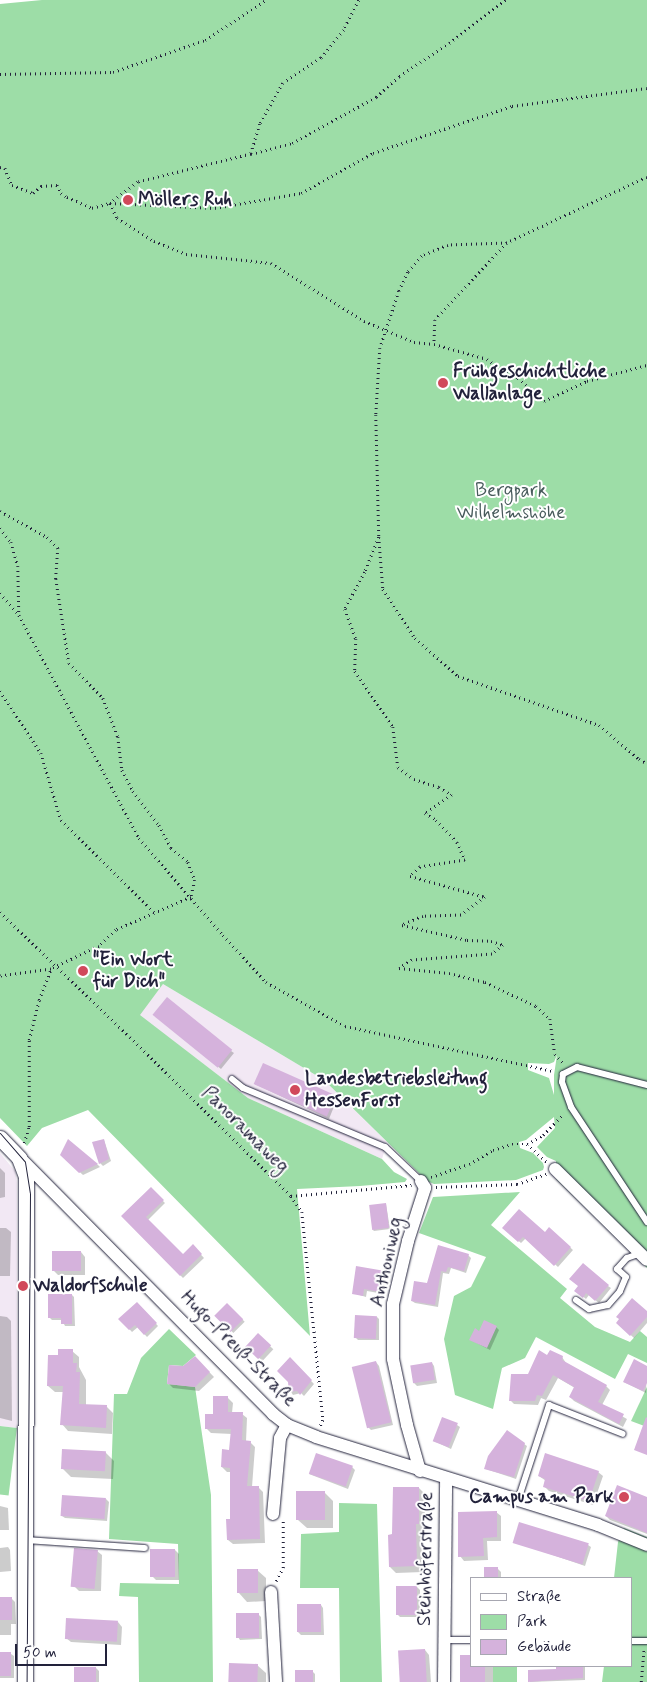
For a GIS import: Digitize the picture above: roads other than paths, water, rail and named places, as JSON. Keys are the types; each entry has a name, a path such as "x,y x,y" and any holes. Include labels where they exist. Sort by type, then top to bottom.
{"street":[{"name":"Hugo-Preuß-Straße","path":"0,1138 273,1414 287,1425 316,1437 420,1471 598,1525 647,1545"},
{"path":"19,1158 26,1176 25,1682"},
{"path":"555,1169 644,1256"},
{"name":"Anthoniweg","path":"420,1471 392,1359 393,1313 408,1241 428,1185"},
{"path":"278,1516 280,1438 287,1425"},
{"name":"Steinhöferstraße","path":"444,1682 446,1479"},
{"path":"271,1592 276,1682"}],"lane":[{"path":"647,1085 577,1067 568,1069 563,1074 564,1092 571,1107 647,1222"},
{"name":"Panoramaweg","path":"232,1078 243,1088 385,1147 428,1185"},
{"path":"576,1300 589,1309 608,1305 620,1291 626,1277 617,1269 627,1258 644,1256"},
{"path":"518,1500 549,1405 623,1434"},
{"path":"26,1540 146,1548"},
{"name":"Steinhöferstraße","path":"444,1640 470,1640"},
{"path":"632,1640 646,1641"}],"tram line":[{"path":"0,1133 25,1162 30,1193 27,1682"}],"place":[{"name":"Möllers Ruh","path":"128,200"},
{"name":"Frühgeschichtliche Wallanlage","path":"443,383"},
{"name":"\"Ein Wort für Dich\"","path":"83,971"},
{"name":"Landesbetriebsleitung HessenForst","path":"295,1090"},
{"name":"Waldorfschule","path":"23,1286"},
{"name":"Campus am Park","path":"624,1497"}],"park label":[{"name":"Bergpark Wilhelmshöhe","path":"511,502"}]}
